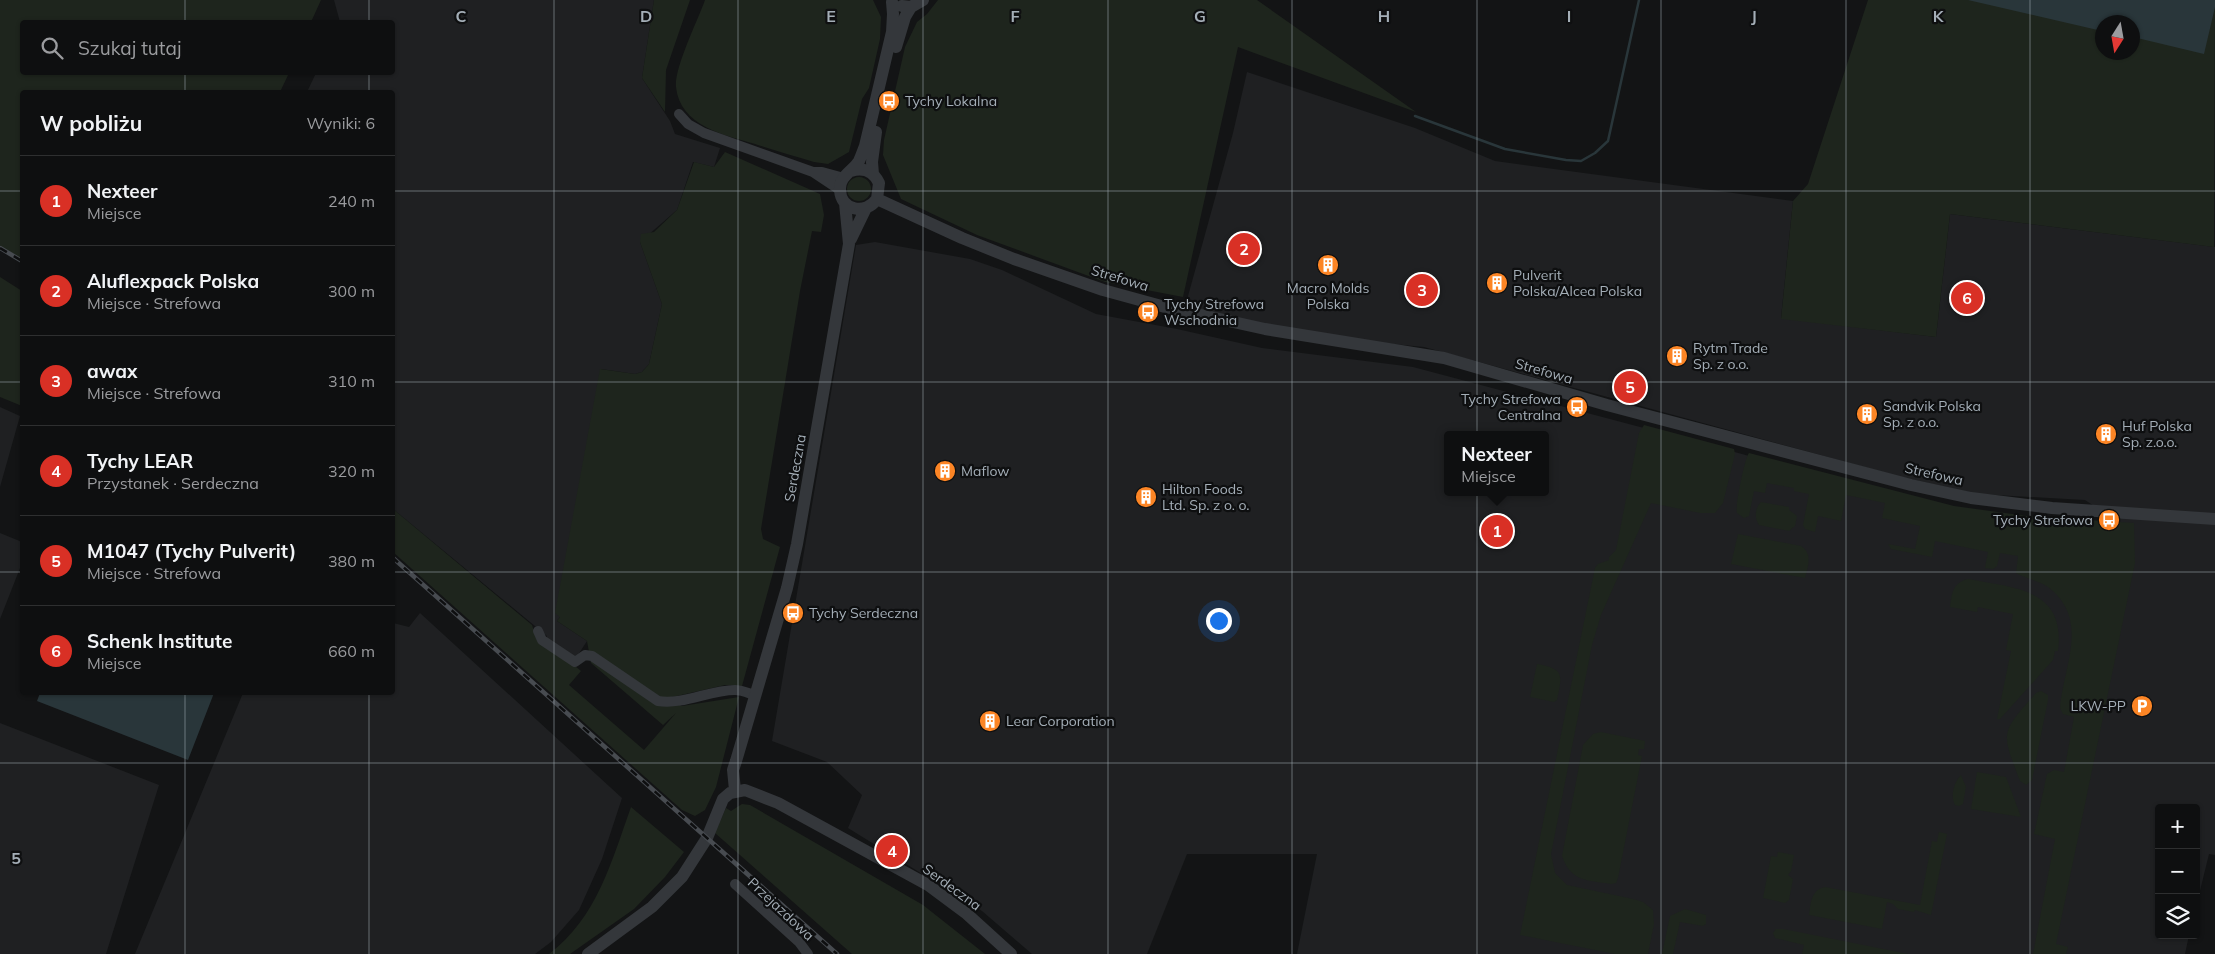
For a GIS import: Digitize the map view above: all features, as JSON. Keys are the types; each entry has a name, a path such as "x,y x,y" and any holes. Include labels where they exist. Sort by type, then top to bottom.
{"street":[{"path":"891,1 898,5 911,6 923,0"},
{"path":"840,190 848,174 859,161 865,146 892,32 893,14 891,1"},
{"path":"679,114 688,124 704,133 813,172 840,190 845,203 852,208 866,208 877,199 879,183 873,174 872,162 877,127 898,39 911,6"},
{"path":"813,172 848,174 863,169 873,174"},
{"name":"Strefowa","path":"877,199 962,238 1014,259 1103,290 1165,307 1265,329 1444,358 1616,407 1916,486 1971,498 2052,508 2215,519"},
{"name":"Serdeczna","path":"845,203 849,244"},
{"name":"Serdeczna","path":"866,208 849,244 795,556 733,770 735,790 755,793 778,804 928,885 966,914 1011,954"},
{"path":"538,631 542,640 576,662 585,655 592,656 658,701 670,703 730,690 738,690 754,695"},
{"path":"588,954 652,907 682,877 707,838 723,799 735,790"},
{"name":"Przejazdowa","path":"735,884 799,942 808,954"}],"shaded area":[{"path":"0,0 321,0 312,20 20,20 20,75 288,75 281,90 20,90 20,258 0,246"},
{"path":"334,0 654,0 642,78 670,121 675,134 720,148 714,167 693,162 677,210 640,242 662,304 649,364 642,372 635,374 601,369 560,617 557,621 587,641 576,658 546,639 547,636 395,511 395,90 308,90 315,75 395,75 395,20 339,20"},
{"path":"654,0 690,0 666,70 665,112 642,78"},
{"path":"705,0 873,0 881,17 880,39 869,88 862,99 849,152 828,164 814,162 717,132 705,127 686,111 679,100 676,79 682,56"},
{"path":"938,0 1257,0 1416,112 1238,47 1183,297 1105,282 977,235 901,199 883,155 884,140 905,47 917,22 927,14"},
{"path":"1868,0 2215,0 2214,247 1950,214 1936,337 1781,319 1793,201 1808,184"},
{"path":"1968,0 2215,0 2204,54 2140,39 2140,15 2095,15 2095,29"},
{"path":"1247,72 1415,128 1495,161 1793,201 1781,318 1936,337 1950,214 2215,247 2215,855 2209,854 2200,891 2200,804 2155,804 2155,939 2188,939 2185,954 1297,954 1317,854 1187,854 1147,954 1032,954 982,911 848,828 862,795 827,762 772,741 856,245 875,242 970,259 1002,270 1096,314 1177,329 1262,348 1413,367 1742,454 1866,490 2000,522 2123,525 2085,500 1978,494 1901,477 1424,347 1340,339 1185,307 1233,133"},
{"path":"725,152 820,194 824,215 821,232 812,231 800,291 761,529 763,539 780,547 742,686 725,685 668,698 682,706 739,697 716,787 705,810 695,816 682,810 395,554 395,511 532,625 540,641 546,647 581,671 569,685 644,750 676,713 663,725 591,663 587,641 557,621 560,617 555,613 600,369 635,374 642,372 649,364 662,304 640,242 641,234 654,232 677,210 694,162 714,167"},
{"path":"859,177 868,180 871,189 868,198 859,201 850,198 847,189 850,180"},
{"path":"0,277 20,290 20,405 0,397"},
{"path":"0,407 20,416 0,487"},
{"path":"1644,425 1734,449 1735,454 1723,503 1715,513 1700,513 1651,503 1601,615 1592,645 1551,854 1555,873 1567,885 1633,899 1643,902 1653,910 1654,924 1648,954 1615,954 1520,935 1595,568 1598,564 1609,560 1609,557 1616,550 1639,433"},
{"path":"1749,453 1954,506 2027,516 2134,523 2135,563 2056,944 2068,947 2066,954 2033,954 2055,839 2034,834 2047,774 2054,770 2064,772 2074,717 2063,714 2060,708 2071,644 2068,614 2061,600 2048,587 2016,573 2018,556 2000,553 1997,566 1993,569 1985,568 1988,552 1935,541 1932,557 1891,549 1888,544 1915,549 1920,526 1882,518 1885,503 1846,495 1841,521 1818,516 1815,532 1805,529 1803,525 1809,494 1794,491 1794,488 1767,483 1765,493 1754,491 1749,516 1744,518 1737,513 1737,508 1743,472"},
{"path":"1761,502 1789,507 1789,510 1797,516 1795,526 1789,531 1759,525 1756,513 1757,507"},
{"path":"0,533 20,541 20,568 0,619"},
{"path":"1738,534 1801,546 1805,549 1808,556 1805,578 1731,564"},
{"path":"1968,579 2003,585 2033,595 2045,603 2054,614 2058,630 2058,651 2055,651 2053,660 2000,719 1997,719 2011,651 2006,650 2013,614 1978,607 1977,612 1950,607 1952,593 1956,586"},
{"path":"420,613 622,798 602,859 579,910 551,942 535,954 135,954 242,695 395,695 395,624 409,627"},
{"path":"1537,664 1553,668 1559,674 1559,691 1557,700 1554,702 1530,697"},
{"path":"2041,691 2048,695 2048,700 2032,780 2026,785 2020,781 2009,752 2007,734 2016,717 2036,693"},
{"path":"39,695 213,695 188,760 37,701"},
{"path":"0,723 159,785 106,954 0,954"},
{"path":"1601,732 1645,741 1644,749 1639,749 1638,755 1642,756 1618,878 1616,883 1611,884 1587,880 1575,875 1570,871 1562,856 1583,745 1593,734"},
{"path":"1977,772 2006,777 2021,817 1971,809"},
{"path":"1961,775 1966,787 1963,804 1959,806 1955,805 1953,793"},
{"path":"742,804 750,805 923,905 985,954 852,954 715,833 726,808 731,811"},
{"path":"631,807 684,852 665,877 634,909 570,954 549,954 566,940 591,906 601,887"},
{"path":"1939,832 1947,834 1931,915 1915,910 1914,912 1898,909 1893,904 1887,902 1882,929 1809,915 1814,894 1825,887 1920,905 1932,841 1937,842"},
{"path":"1778,852 1794,855 1791,871 1788,875 1793,879 1789,900 1785,903 1763,898 1771,856 1777,857"},
{"path":"1685,909 1706,915 1706,924 1703,926 1680,922 1673,954 1662,954 1670,916"},
{"path":"1776,929 1908,954 1802,954 1804,945 1775,938 1773,933"}],"waterway":[{"path":"1415,116 1505,149 1581,161 1595,153 1608,141 1639,0"}],"railway":[{"path":"0,248 20,260"},
{"path":"395,560 837,954"}],"place":[{"name":"Tychy Lokalna","path":"889,101"},
{"name":"Aluflexpack Polska","path":"1244,249"},
{"name":"Macro Molds Polska","path":"1328,265"},
{"name":"Pulverit Polska/Alcea Polska","path":"1497,283"},
{"name":"awax","path":"1422,290"},
{"name":"Schenk Institute","path":"1967,298"},
{"name":"Tychy Strefowa Wschodnia","path":"1148,312"},
{"name":"Rytm Trade Sp. z o.o.","path":"1677,356"},
{"name":"M1047 (Tychy Pulverit)","path":"1630,387"},
{"name":"Tychy Strefowa Centralna","path":"1577,407"},
{"name":"Sandvik Polska Sp. z o.o.","path":"1867,414"},
{"name":"Huf Polska Sp. z.o.o.","path":"2106,434"},
{"name":"Maflow","path":"945,471"},
{"name":"Hilton Foods Ltd. Sp. z o. o.","path":"1146,497"},
{"name":"Tychy Strefowa","path":"2109,520"},
{"name":"Nexteer","path":"1497,531"},
{"name":"Tychy Serdeczna","path":"793,613"},
{"name":"LKW-PP","path":"2142,706"},
{"name":"Lear Corporation","path":"990,721"},
{"name":"Tychy LEAR","path":"892,851"}]}
